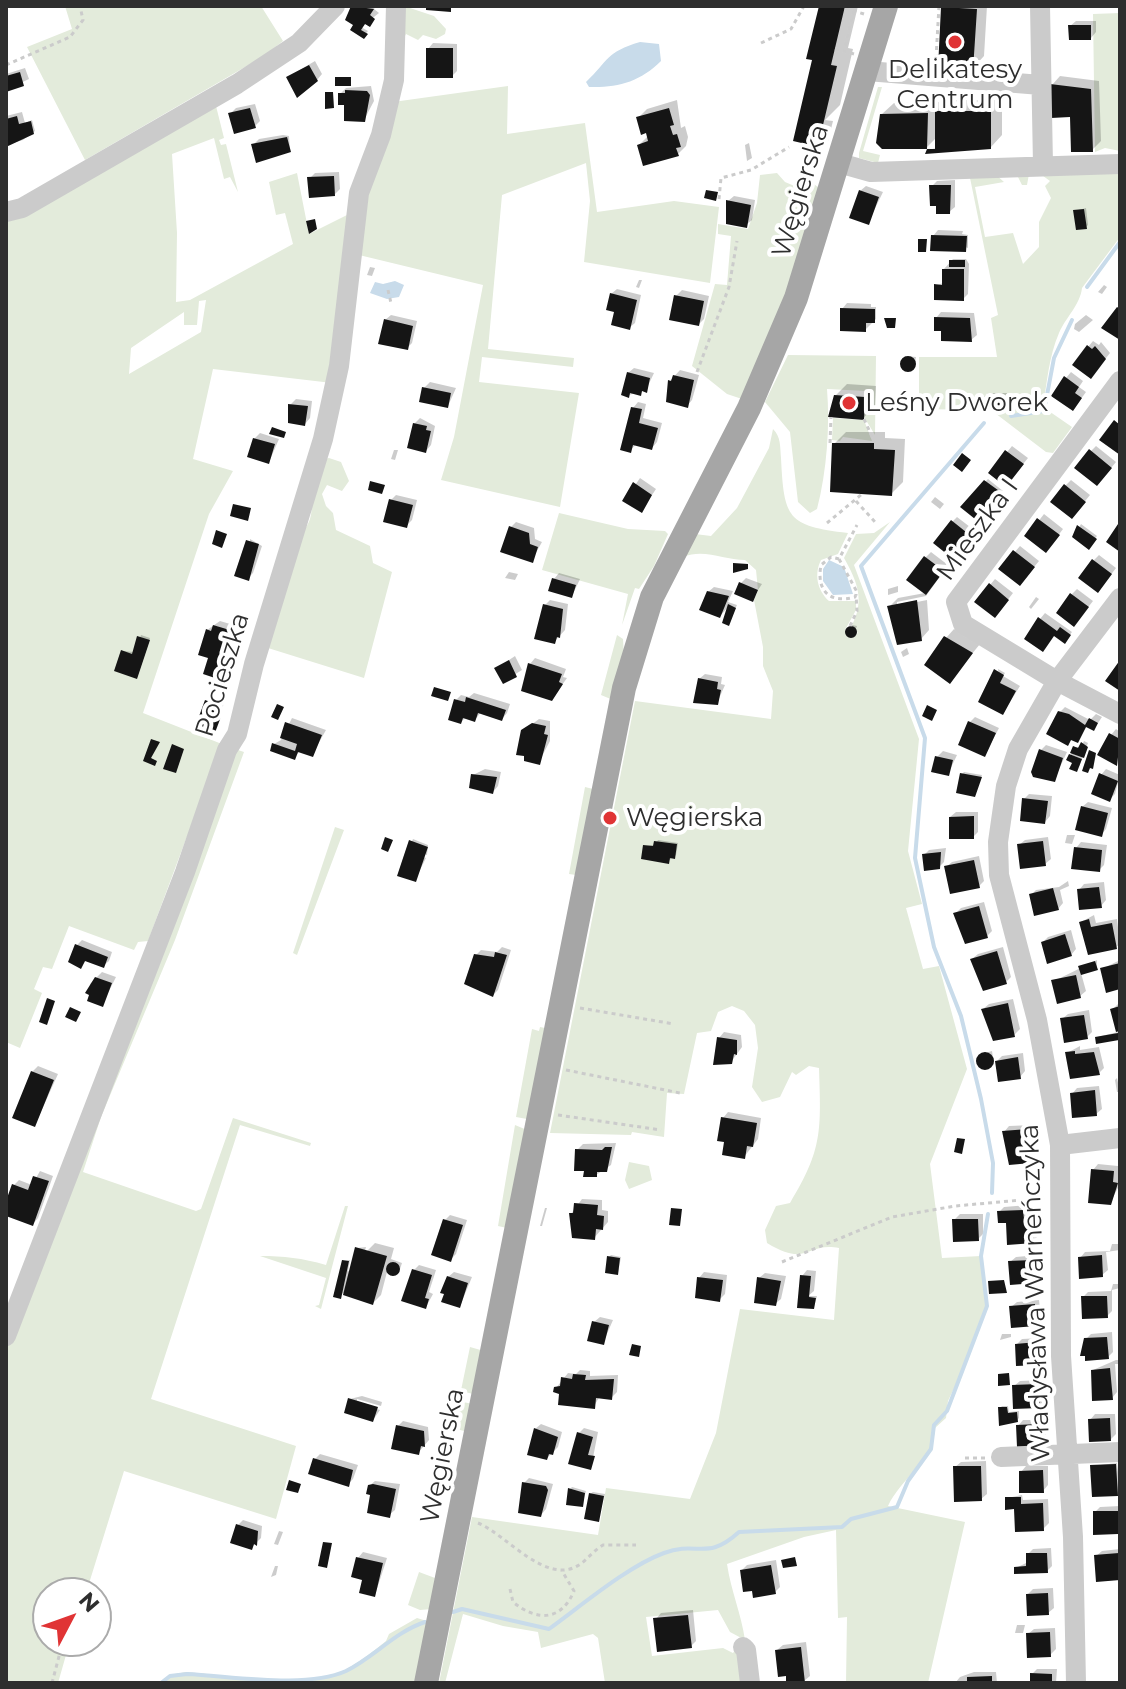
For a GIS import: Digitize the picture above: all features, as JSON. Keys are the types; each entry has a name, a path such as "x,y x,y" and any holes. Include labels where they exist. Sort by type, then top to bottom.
{"main road":[{"name":"Węgierska","path":"426,1683 624,688 643,621 664,570 775,352 867,71 876,10"}],"street":[{"path":"6,212 22,208 249,81 304,44 335,6"},
{"name":"Pocieszka","path":"6,1336 180,885 227,750 237,734 263,626 323,439 339,366 359,179 381,135 396,6"},
{"path":"1040,6 1043,165"},
{"path":"867,71 935,79 1041,85"},
{"path":"839,163 871,172 1120,164"},
{"name":"Mieszka I","path":"1057,681 963,624 956,602 1120,381"},
{"name":"Władysława Warneńczyka","path":"1076,1683 1061,1356 1060,1145 1037,1020 999,875 998,842 1006,786 1018,749 1057,681 1120,598"},
{"path":"1057,681 1120,714"},
{"path":"1060,1145 1120,1138"},
{"path":"1001,1457 1120,1452"},
{"path":"743,1647 750,1683"}],"path":[{"path":"6,65 70,37 83,20 80,6"},
{"path":"761,43 791,29 804,6"},
{"path":"935,79 939,6"},
{"path":"845,8 876,10"},
{"path":"835,49 846,52 854,9"},
{"path":"719,199 721,178 751,170 789,147"},
{"path":"697,372 729,287 737,241"},
{"path":"388,290 391,303"},
{"path":"830,443 831,417"},
{"path":"864,419 874,441"},
{"path":"827,523 862,494"},
{"path":"855,499 875,522"},
{"path":"839,559 857,525"},
{"path":"850,626 857,611 856,586 839,559 831,557 821,565 821,587 835,600 856,594"},
{"path":"575,1007 674,1024"},
{"path":"562,1068 597,1079 680,1093"},
{"path":"553,1114 661,1130"},
{"path":"782,1262 892,1217 955,1206 1060,1197"},
{"path":"472,1520 491,1528 537,1562 562,1571 580,1565 603,1545 636,1545"},
{"path":"510,1589 513,1602 528,1615 551,1616 569,1603 574,1591 562,1571"},
{"path":"52,1683 59,1657"}],"green space":[{"path":"65,6 261,6 283,41 264,56 85,160 27,47 72,29"},
{"path":"407,7 434,16 446,29 445,34 436,39 423,35 418,40 406,34 403,40 402,9"},
{"path":"1120,13 1120,151 1105,148 1095,152 1093,14"},
{"path":"508,86 507,134 585,123 597,212 674,201 719,207 710,283 584,262 590,201 586,163 502,195 488,349 574,358 573,367 482,357 479,382 579,393 560,507 441,480 454,437 483,285 359,255 360,206 393,102"},
{"path":"878,87 882,87 863,151 880,155 878,163 859,158 859,153"},
{"path":"215,102 224,138 219,140 221,145 226,144 238,192 230,177 224,179 214,138 172,154 177,233 176,302 190,300 293,244 285,213 276,215 269,182 297,173 309,234 347,215 332,383 213,369 193,459 233,471 209,514 143,713 227,746 186,839 148,941 138,942 134,950 69,926 52,969 43,967 34,989 42,993 20,1048 6,1042 6,216","holes":["206,300 201,332 129,374 131,348 184,312 184,325 197,325 199,301"]},
{"path":"1120,168 1120,237 1082,288 1079,300 1059,333 1051,360 1043,407 1072,427 1053,453 1046,452 991,410 1004,410 1003,397 980,397 980,410 919,409 919,357 997,357 991,318 998,315 969,173 994,173 1004,182 975,187 985,237 1013,233 1023,264 1039,247 1039,222 1051,198 1045,186 1050,181 1039,173 1029,174 1027,185 1022,185 1017,175 1024,171"},
{"path":"777,173 785,182 804,190 809,180 819,188 789,291 742,399 727,394 692,366 715,284 727,285 731,236 718,234 718,224 748,229 757,203 760,175"},
{"path":"788,355 876,356 875,435 864,417 866,391 827,389 825,464 817,509 810,513 798,502 790,432 765,402"},
{"path":"833,418 864,420 872,441 843,437 840,441 832,440"},
{"path":"773,429 780,442 784,494 793,515 812,527 848,533 838,554 821,560 817,576 819,587 829,601 856,601 856,610 845,630 850,638 858,633 852,625 859,599 856,583 844,558 856,534 874,533 890,522 854,565 919,739 908,851 922,904 906,908 923,969 939,966 967,1069 930,1164 942,1258 981,1256 987,1306 971,1352 948,1401 946,1418 935,1428 929,1450 888,1506 965,1522 928,1683 846,1683 847,1617 838,1618 836,1530 804,1537 727,1564 745,1640 730,1632 718,1610 646,1617 652,1656 723,1648 733,1653 738,1646 744,1683 605,1683 598,1638 593,1634 541,1648 538,1632 463,1614 445,1683 439,1683 472,1517 598,1535 606,1488 690,1499 716,1433 740,1309 834,1320 839,1248 791,1253 767,1243 765,1230 776,1206 790,1203 814,1153 820,1108 819,1068 809,1066 796,1075 792,1072 780,1097 762,1102 752,1087 758,1048 755,1025 744,1011 732,1006 718,1012 711,1031 697,1033 684,1094 667,1093 664,1137 632,1132 631,1135 550,1133 635,701 771,719 773,691 763,666 763,647 754,600 758,590 756,570 745,560 706,554 683,557 695,534 711,536 737,508 769,448"},
{"path":"325,459 341,462 349,481 342,491 327,485 322,494 326,506 333,513 336,530 370,546 373,563 392,572 364,678 268,648 304,530 310,520 314,488"},
{"path":"559,513 628,529 665,531 668,534 654,566 639,589 635,588 622,625 628,594 542,570"},
{"path":"617,635 623,639 624,656 613,700 601,695"},
{"path":"235,749 244,752 175,940 101,1117 83,1172 196,1211 201,1209 233,1118 311,1143 310,1146 240,1125 151,1399 296,1446 276,1519 124,1471 91,1577 32,1577 32,1657 65,1657 58,1683 6,1683 6,1347"},
{"path":"585,787 593,789 576,875 569,874"},
{"path":"335,827 344,830 297,955 293,953"},
{"path":"540,1027 545,1028 527,1119 516,1117 532,1029 539,1031"},
{"path":"515,1125 527,1130 507,1228 498,1226"},
{"path":"629,1162 649,1166 652,1180 629,1189 625,1180"},
{"path":"345,1206 348,1206 321,1309 315,1306 319,1305 326,1278 260,1256 293,1258 326,1265"},
{"path":"470,1347 484,1351 473,1394 465,1392 463,1402 473,1404 464,1431 449,1427 454,1424"},
{"path":"419,1572 435,1578 432,1609 420,1610 408,1605"},
{"path":"417,1618 430,1622 418,1683 159,1683 170,1675 186,1672 279,1681 328,1677 359,1662 386,1641 389,1634"}],"water":[{"path":"640,42 659,44 661,61 628,82 589,87 586,82 609,58 620,49"},
{"path":"395,281 404,285 399,297 387,299 370,293 375,282"},
{"path":"829,560 844,567 853,594 833,595 823,581 823,569"}],"building":[{"path":"351,6 374,9 370,15 375,19 370,27 365,24 361,30 368,34 364,39 350,30 353,25 345,20"},
{"path":"426,6 451,6 451,12 426,10"},
{"path":"819,6 845,6 831,65 837,66 823,125 829,127 823,148 793,141 812,60 806,59"},
{"path":"941,7 977,9 973,70 938,68"},
{"path":"1068,25 1091,25 1091,40 1069,40"},
{"path":"426,48 453,48 453,78 426,78"},
{"path":"309,65 318,81 297,98 286,77"},
{"path":"20,72 24,86 6,92 6,76"},
{"path":"335,77 351,77 351,86 335,86"},
{"path":"1050,84 1091,89 1093,152 1071,152 1070,117 1051,118"},
{"path":"345,90 367,91 370,95 365,122 344,121 344,105 338,105 338,93 345,93"},
{"path":"325,92 333,92 334,108 325,109"},
{"path":"250,108 256,128 234,134 228,113"},
{"path":"669,108 674,125 670,126 673,135 677,134 681,147 676,148 679,156 643,166 637,145 648,141 646,133 641,135 636,117"},
{"path":"935,111 991,111 991,149 925,154 927,149 935,149"},
{"path":"928,113 927,149 882,149 876,143 880,114"},
{"path":"17,116 19,124 31,121 34,134 6,147 6,119"},
{"path":"287,137 291,152 256,163 251,144"},
{"path":"334,176 335,196 309,198 307,177"},
{"path":"929,185 951,185 950,214 936,214 936,206 930,206"},
{"path":"706,190 718,192 716,201 704,198"},
{"path":"859,190 879,197 869,225 849,218"},
{"path":"726,200 751,205 747,228 726,224"},
{"path":"1084,209 1087,229 1076,230 1073,210"},
{"path":"315,219 317,229 309,234 306,221"},
{"path":"931,235 967,236 966,252 930,251"},
{"path":"918,239 927,239 926,252 918,252"},
{"path":"949,260 965,260 965,267 949,267"},
{"path":"942,269 964,269 964,301 934,300 934,284 942,285"},
{"path":"610,293 637,300 630,330 611,325 614,312 606,310"},
{"path":"674,295 704,301 699,326 669,320"},
{"path":"1117,307 1120,309 1120,340 1101,328"},
{"path":"840,308 875,309 875,323 866,323 866,332 840,331"},
{"path":"934,317 970,318 972,342 941,341 941,331 934,331"},
{"path":"884,318 896,318 895,328 887,328"},
{"path":"384,319 413,326 408,350 378,344"},
{"path":"1087,345 1092,349 1095,346 1106,359 1091,379 1072,365"},
{"path":"908,356 916,364 908,372 900,364"},
{"path":"627,372 650,378 647,393 642,391 641,396 630,393 629,398 621,395"},
{"path":"673,375 694,380 688,408 666,402 668,380 671,381"},
{"path":"1064,376 1079,387 1075,393 1082,398 1073,411 1051,396"},
{"path":"422,387 451,393 448,408 419,402"},
{"name":"Leśny Dworek","path":"834,395 865,397 864,420 828,417"},
{"path":"980,398 1003,398 1003,410 981,410"},
{"path":"288,404 308,406 305,426 288,423"},
{"path":"631,407 642,409 639,423 658,428 652,450 633,445 631,453 620,450"},
{"path":"1114,420 1120,425 1120,455 1099,440"},
{"path":"413,423 427,426 426,430 431,431 426,453 407,448"},
{"path":"272,427 286,432 284,438 269,434"},
{"path":"253,438 275,444 269,464 247,457"},
{"path":"832,443 874,443 874,449 895,450 892,496 830,492"},
{"path":"1089,449 1112,468 1097,486 1074,468"},
{"path":"1005,450 1024,464 1006,487 988,473"},
{"path":"962,453 971,460 962,472 953,465"},
{"path":"984,480 1002,493 980,523 960,507"},
{"path":"370,481 385,485 382,494 368,490"},
{"path":"633,482 652,495 642,513 622,501"},
{"path":"1064,484 1086,502 1072,519 1050,502"},
{"path":"389,499 413,505 407,528 383,522"},
{"path":"233,504 251,508 248,521 230,516"},
{"path":"1037,518 1060,535 1046,553 1024,536"},
{"path":"951,520 971,536 953,559 933,543"},
{"path":"1120,521 1120,552 1106,542"},
{"path":"1077,525 1097,539 1089,550 1072,537"},
{"path":"509,526 529,533 530,544 538,547 533,563 500,552"},
{"path":"216,530 227,534 222,548 212,544"},
{"path":"246,540 259,544 249,581 234,576"},
{"path":"1013,550 1035,567 1020,586 998,569"},
{"path":"924,556 944,571 926,595 906,580"},
{"path":"1092,559 1112,574 1098,593 1078,578"},
{"path":"733,563 748,564 748,569 733,573"},
{"path":"552,578 576,585 572,598 548,591"},
{"path":"739,582 758,590 753,602 734,594"},
{"path":"989,583 1009,600 995,618 974,602"},
{"path":"707,591 729,596 720,618 699,610"},
{"path":"1070,593 1089,607 1074,627 1056,613"},
{"path":"917,600 922,641 897,645 887,606"},
{"path":"543,604 563,609 560,638 557,637 555,644 534,639"},
{"path":"728,604 736,608 729,626 722,623"},
{"path":"1038,617 1057,631 1060,627 1071,635 1065,644 1054,636 1043,652 1024,639"},
{"path":"213,625 233,631 218,679 203,674 208,658 198,655 206,629 211,631"},
{"path":"851,626 857,632 851,638 845,632"},
{"path":"137,636 150,640 137,679 114,671 121,650 132,654"},
{"path":"944,636 973,653 950,684 924,665"},
{"path":"509,660 517,677 503,684 494,668"},
{"path":"1120,660 1120,691 1105,681"},
{"path":"528,663 562,674 559,682 563,684 552,701 521,691"},
{"path":"994,669 1004,675 1000,683 1016,691 1003,715 978,702"},
{"path":"698,678 718,682 717,689 721,690 718,705 693,703"},
{"path":"434,687 451,692 448,701 431,696"},
{"path":"466,697 506,710 502,721 478,713 475,722 463,718 461,724 448,720 454,699 465,702"},
{"path":"205,700 221,706 218,712 222,714 213,738 194,730"},
{"path":"277,704 284,707 278,720 271,717"},
{"path":"927,705 937,710 932,721 922,716"},
{"path":"1058,711 1069,714 1085,725 1089,718 1098,723 1094,731 1086,727 1078,743 1071,740 1068,746 1046,734"},
{"path":"968,721 996,733 985,757 958,745"},
{"path":"285,722 322,735 313,757 298,752 295,760 270,751 272,743 295,751 297,744 280,738"},
{"path":"532,723 546,726 544,734 548,735 540,765 524,761 524,756 516,755 521,730"},
{"path":"1109,733 1120,739 1117,766 1097,755"},
{"path":"151,739 160,742 151,758 157,761 155,766 143,761"},
{"path":"1081,742 1088,747 1084,758 1070,753 1073,746 1078,748"},
{"path":"172,744 184,749 176,773 163,769"},
{"path":"1039,749 1063,758 1055,782 1033,777 1031,772"},
{"path":"1089,750 1096,753 1093,769 1090,768 1088,773 1082,771"},
{"path":"1069,754 1082,759 1077,772 1069,769 1072,763 1066,760"},
{"path":"935,756 953,760 949,776 931,772"},
{"path":"960,773 982,777 975,797 956,793"},
{"path":"1099,773 1118,781 1110,802 1091,794"},
{"path":"471,774 497,777 493,794 469,788"},
{"path":"1022,798 1048,801 1045,824 1020,821"},
{"path":"1081,806 1108,813 1102,837 1075,830"},
{"path":"974,816 974,839 949,839 949,817"},
{"path":"385,837 393,840 388,852 381,849"},
{"path":"409,840 428,847 416,882 397,876"},
{"path":"654,841 677,844 675,859 670,858 669,864 641,859 643,845 653,846"},
{"path":"1043,841 1046,866 1020,869 1017,844"},
{"path":"1074,847 1102,850 1100,872 1071,869"},
{"path":"941,852 940,869 924,871 922,854"},
{"path":"974,860 980,888 950,894 944,866"},
{"path":"1099,887 1102,908 1079,910 1077,889"},
{"path":"1053,888 1059,910 1034,916 1029,894"},
{"path":"979,906 988,938 965,944 953,913"},
{"path":"1089,919 1091,927 1112,923 1117,949 1088,955 1079,922"},
{"path":"1065,934 1072,956 1047,964 1041,942"},
{"path":"75,944 108,957 104,968 85,961 81,969 68,962"},
{"path":"997,951 1007,984 983,991 970,959"},
{"path":"495,952 507,955 493,997 464,984 474,954 494,957"},
{"path":"1095,961 1098,970 1081,975 1078,966"},
{"path":"1120,963 1120,989 1106,993 1100,968"},
{"path":"1076,975 1081,998 1057,1004 1051,980"},
{"path":"95,977 112,983 103,1007 87,1001 89,995 85,993"},
{"path":"47,998 55,1001 47,1025 39,1022"},
{"path":"1008,1003 1015,1037 993,1041 981,1009"},
{"path":"1120,1006 1120,1031 1116,1032 1110,1009"},
{"path":"70,1007 81,1012 76,1022 65,1017"},
{"path":"1084,1015 1088,1039 1064,1043 1060,1018"},
{"path":"1118,1033 1119,1040 1096,1044 1095,1037"},
{"path":"717,1037 737,1040 737,1055 734,1054 732,1064 713,1065"},
{"path":"1075,1051 1075,1054 1094,1052 1100,1075 1070,1079 1065,1052"},
{"path":"985,1052 994,1061 985,1070 976,1061"},
{"path":"1018,1057 1021,1079 998,1082 995,1061"},
{"path":"31,1071 54,1080 35,1127 12,1118"},
{"path":"1095,1090 1097,1116 1072,1118 1070,1093"},
{"path":"721,1117 757,1123 753,1147 747,1146 745,1159 722,1155 724,1142 717,1141"},
{"path":"1028,1129 1031,1163 1009,1165 1002,1131"},
{"path":"957,1138 965,1139 962,1154 954,1152"},
{"path":"612,1147 607,1172 597,1172 597,1177 583,1177 584,1171 574,1171 575,1149 602,1150"},
{"path":"1091,1169 1114,1171 1113,1182 1118,1183 1111,1205 1088,1203"},
{"path":"33,1176 49,1181 33,1226 6,1216 6,1201 12,1184 28,1190"},
{"path":"574,1203 598,1205 597,1215 604,1216 603,1230 596,1229 595,1240 572,1238 569,1213 573,1213"},
{"path":"671,1208 682,1209 680,1226 669,1225"},
{"path":"1023,1210 1024,1219 1032,1218 1034,1243 1007,1245 1006,1223 998,1223 997,1211"},
{"path":"443,1219 463,1225 451,1262 431,1255"},
{"path":"952,1219 978,1219 979,1241 953,1242"},
{"path":"355,1247 387,1256 373,1305 343,1295"},
{"path":"1102,1255 1103,1277 1079,1279 1078,1257"},
{"path":"607,1256 620,1258 618,1275 605,1273"},
{"path":"342,1260 349,1261 341,1299 333,1297"},
{"path":"1033,1260 1035,1283 1010,1285 1008,1261"},
{"path":"393,1262 400,1269 393,1276 386,1269"},
{"path":"412,1269 432,1275 425,1298 429,1299 426,1309 401,1301"},
{"path":"800,1275 811,1276 809,1297 816,1298 814,1309 797,1308"},
{"path":"447,1276 468,1283 460,1308 441,1302 444,1294 440,1293"},
{"path":"697,1277 723,1280 720,1302 695,1298"},
{"path":"757,1277 781,1281 776,1306 754,1303"},
{"path":"1004,1280 1007,1293 989,1294 988,1281"},
{"path":"1081,1296 1107,1296 1108,1318 1082,1319"},
{"path":"1035,1304 1036,1326 1011,1328 1009,1306"},
{"path":"592,1321 609,1325 604,1345 587,1341"},
{"path":"1107,1337 1109,1359 1085,1361 1085,1356 1080,1356 1084,1338"},
{"path":"1038,1342 1039,1365 1016,1366 1015,1344"},
{"path":"632,1344 641,1346 639,1357 629,1355"},
{"path":"1110,1368 1113,1400 1092,1401 1091,1370"},
{"path":"1009,1373 1010,1385 998,1386 998,1374"},
{"path":"573,1374 586,1375 585,1380 614,1379 612,1400 596,1398 595,1409 558,1405 559,1394 553,1392 554,1387 560,1386 561,1377 572,1379"},
{"path":"1039,1384 1040,1408 1013,1409 1012,1385"},
{"path":"348,1398 378,1407 373,1422 344,1413"},
{"path":"998,1407 1007,1407 1008,1413 1017,1412 1018,1422 999,1426"},
{"path":"1110,1418 1111,1441 1089,1442 1088,1419"},
{"path":"1040,1424 1041,1447 1017,1447 1016,1425"},
{"path":"396,1425 424,1431 425,1447 421,1446 419,1455 391,1449"},
{"path":"534,1428 558,1437 553,1455 549,1454 547,1460 527,1455"},
{"path":"577,1432 593,1437 588,1455 595,1456 591,1470 568,1464"},
{"path":"313,1458 353,1470 349,1487 308,1474"},
{"path":"1116,1464 1118,1496 1092,1497 1090,1465"},
{"path":"953,1466 981,1466 982,1501 954,1502"},
{"path":"1043,1470 1044,1493 1019,1493 1019,1471"},
{"path":"289,1480 301,1484 298,1493 286,1490"},
{"path":"522,1482 546,1486 548,1490 541,1517 518,1513"},
{"path":"368,1485 396,1489 390,1518 367,1513 370,1495 366,1494"},
{"path":"568,1488 585,1493 583,1507 566,1505"},
{"path":"589,1493 604,1496 599,1522 584,1519"},
{"path":"1005,1497 1021,1497 1021,1504 1043,1503 1044,1531 1015,1532 1014,1509 1005,1510"},
{"path":"1093,1511 1118,1511 1118,1534 1093,1535"},
{"path":"236,1524 258,1531 257,1546 254,1544 252,1550 230,1543"},
{"path":"323,1542 332,1543 327,1568 318,1566"},
{"path":"1026,1553 1047,1553 1048,1573 1014,1574 1014,1567 1026,1566"},
{"path":"1119,1553 1120,1580 1096,1582 1094,1555"},
{"path":"356,1557 383,1563 375,1597 359,1593 362,1580 351,1577"},
{"path":"795,1557 797,1566 783,1568 781,1560"},
{"path":"771,1565 776,1594 753,1598 752,1591 743,1592 740,1570"},
{"path":"1048,1593 1049,1615 1027,1616 1026,1594"},
{"path":"688,1615 692,1648 657,1652 653,1618"},
{"path":"1050,1632 1051,1657 1027,1658 1026,1633"},
{"path":"801,1647 805,1683 786,1683 786,1676 778,1677 775,1650"},
{"path":"1030,1673 1052,1674 1052,1683 1030,1683"},
{"path":"992,1676 992,1683 967,1683 967,1677"}],"waterway":[{"path":"1087,287 1120,242"},
{"path":"1011,416 1044,411 1054,358 1072,320"},
{"path":"984,423 861,566 925,738 915,858 934,947 961,1016 981,1099 993,1163 992,1193"},
{"path":"453,1612 462,1609 549,1629 620,1577 664,1553 718,1546 739,1532 842,1527 851,1519 897,1507 908,1481 931,1449 934,1425 947,1411 987,1306 981,1256 988,1214"},
{"path":"161,1683 170,1676 187,1674 290,1680 330,1676 346,1671 404,1632 425,1622"}],"place":[{"name":"Delikatesy Centrum","path":"955,42"},
{"name":"Leśny Dworek","path":"849,403"},
{"name":"Węgierska","path":"610,818"}]}
